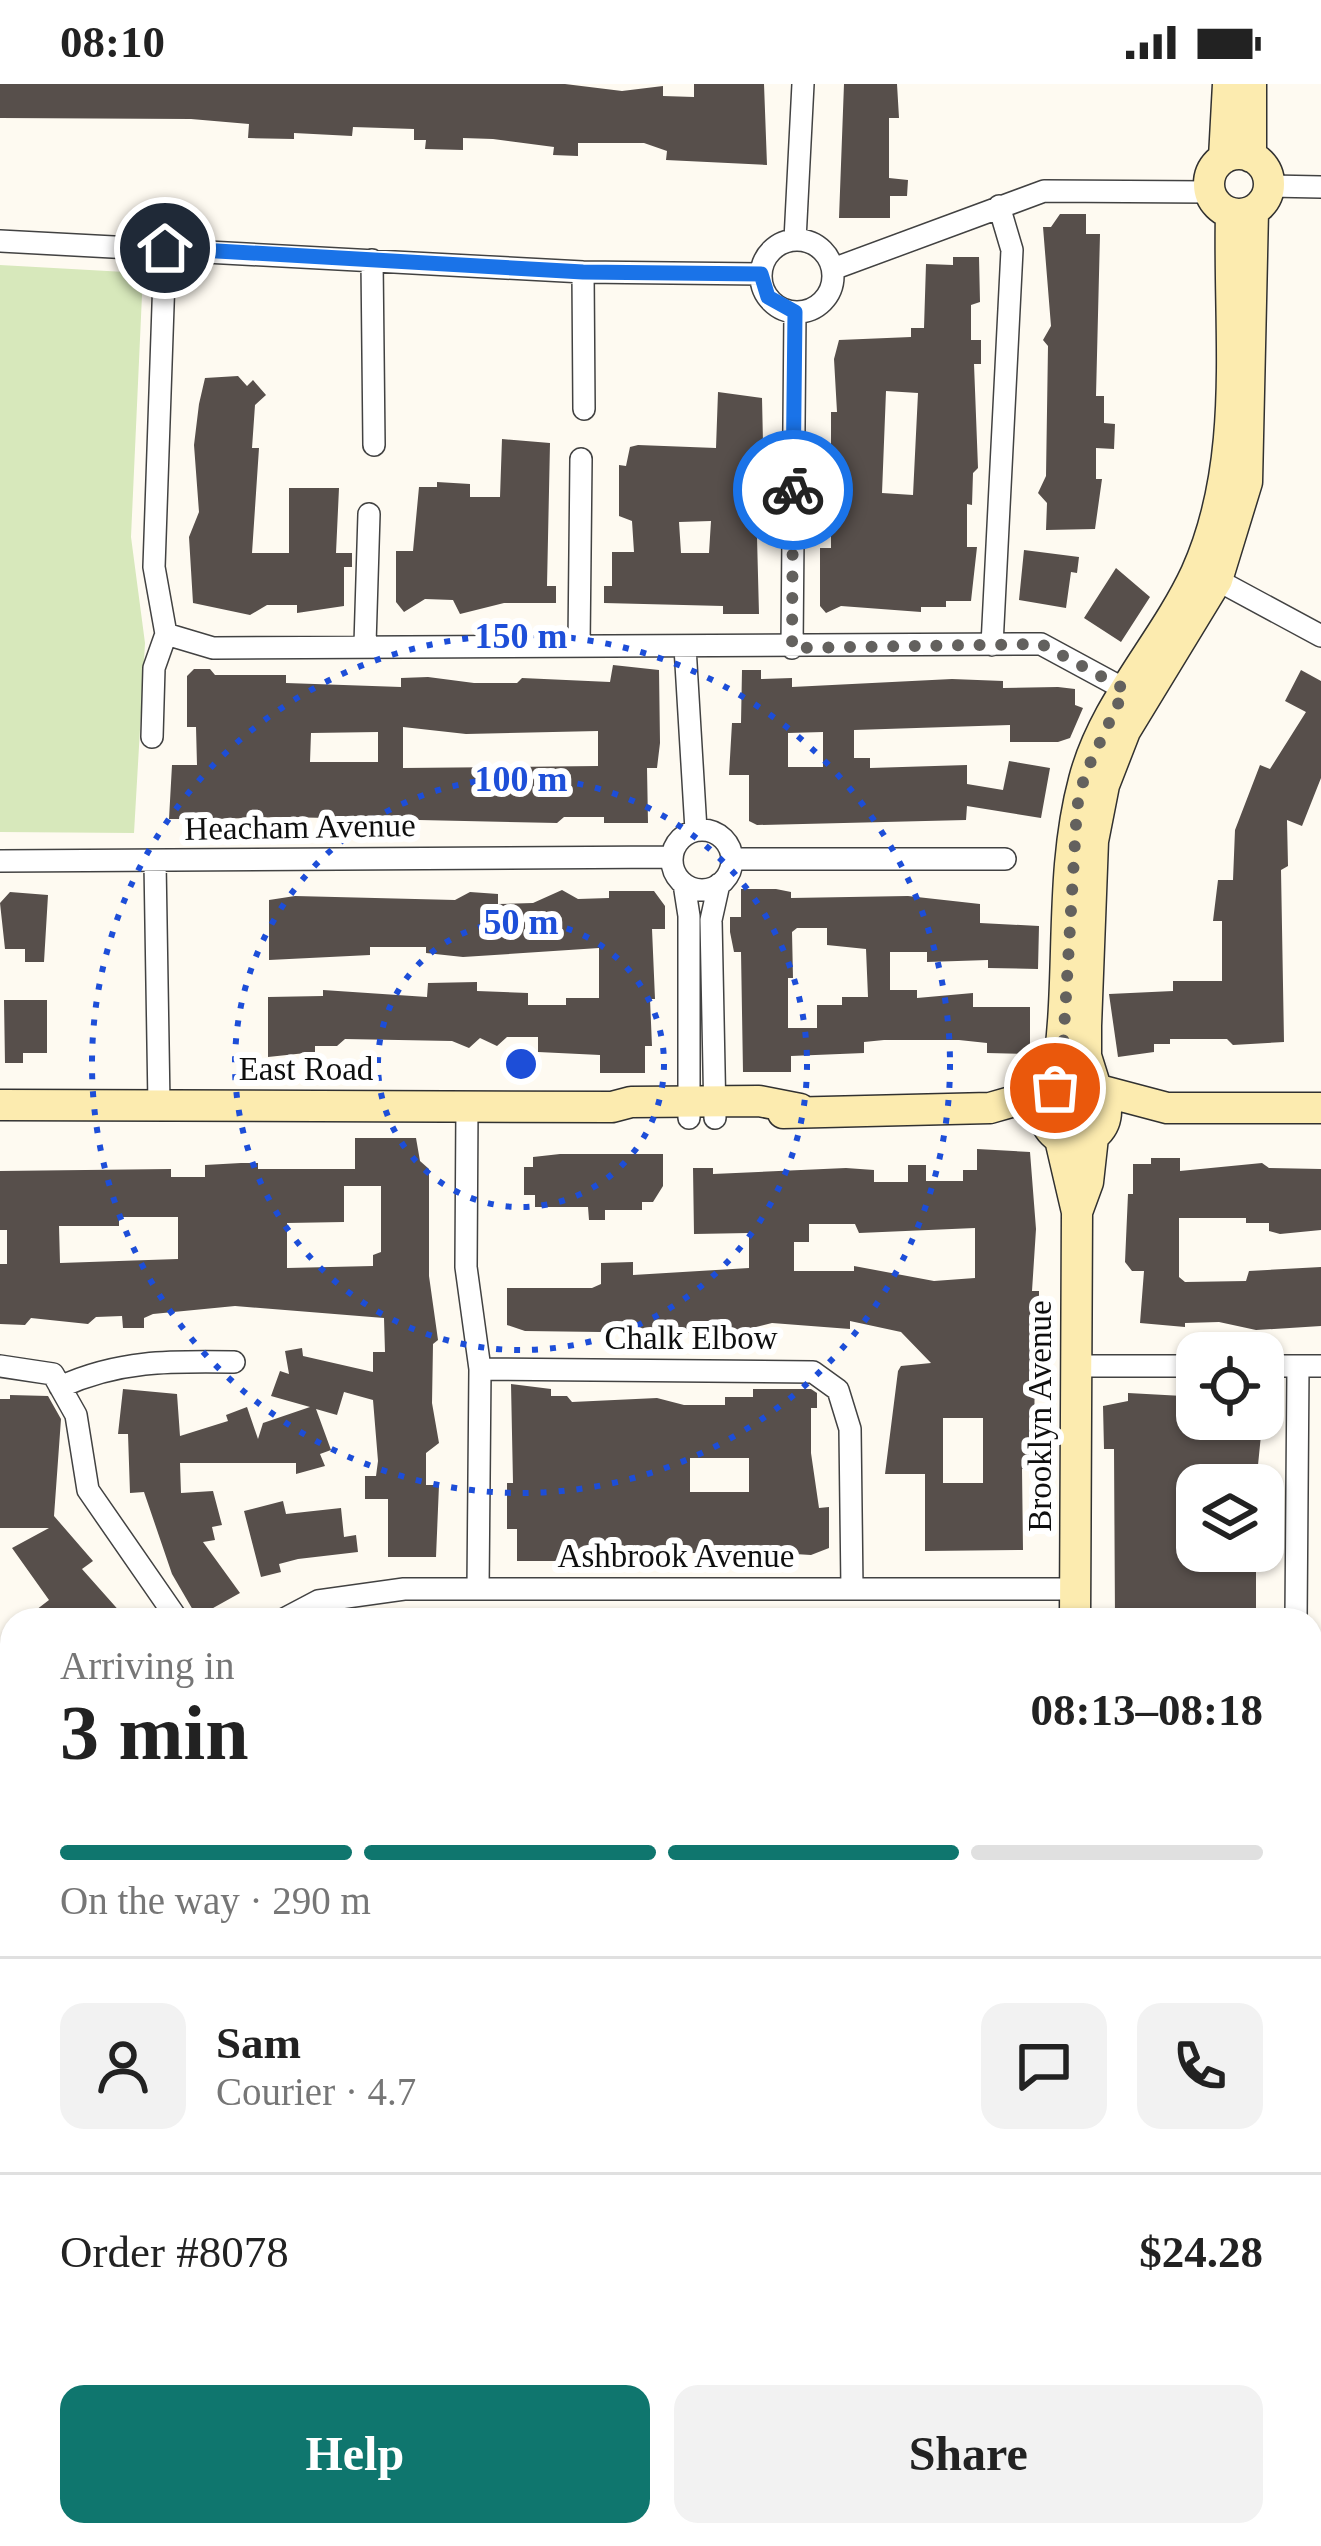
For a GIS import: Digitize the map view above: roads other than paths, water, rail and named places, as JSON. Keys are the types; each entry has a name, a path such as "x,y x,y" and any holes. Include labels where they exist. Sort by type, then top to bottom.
{"street":[{"path":"795,240 803,84"},
{"path":"1228,84 1238,157"},
{"path":"1238,157 1252,84"},
{"path":"1167,1108 1078,1142 1056,1135 1044,1108 1054,1089 1063,1044 1077,924 1098,811 1134,694 1207,575 1243,501 1250,452 1241,201 1266,171 1238,157"},
{"path":"1238,157 1211,171 1241,201"},
{"path":"833,269 1044,190 1241,201 1321,188"},
{"path":"992,645 1012,250 999,206"},
{"path":"795,240 820,248 833,269 828,296 819,305 795,312 768,297 761,274 772,250 795,240"},
{"path":"0,241 583,272 761,274"},
{"path":"152,737 154,668 166,634 154,567 165,248"},
{"path":"373,260 374,446"},
{"path":"583,272 584,409"},
{"path":"792,648 795,312"},
{"path":"579,646 581,459"},
{"path":"365,644 369,514"},
{"path":"1207,575 1321,636"},
{"path":"166,634 213,648 365,644 1054,647 1134,694"},
{"path":"685,647 696,830"},
{"path":"696,830 678,841 672,856 684,884 689,916 701,1110"},
{"path":"696,830 724,840 732,859"},
{"name":"Heacham Avenue","path":"0,861 672,856"},
{"path":"732,859 1005,860"},
{"path":"701,1110 711,920 719,884 732,859"},
{"path":"155,862 159,1105"},
{"path":"684,884 699,890 719,884"},
{"path":"1077,924 1086,1056 1107,1108 1096,1134"},
{"path":"1054,1089 1079,1080 1167,1108 1321,1108"},
{"name":"East Road","path":"0,1105 701,1110 759,1101 800,1109 991,1108 1054,1089"},
{"path":"467,1106 466,1268 480,1369 478,1589"},
{"name":"East Road","path":"991,1108 1056,1135"},
{"name":"Brooklyn Avenue","path":"1077,1212 1096,1134"},
{"name":"Brooklyn Avenue","path":"1056,1135 1077,1212 1075,1604"},
{"path":"60,1387 141,1360 234,1362"},
{"path":"0,1366 53,1374 76,1415 88,1490 170,1608"},
{"path":"1076,1366 1176,1366"},
{"path":"1284,1366 1321,1366"},
{"path":"1296,1608 1298,1366"},
{"name":"Chalk Elbow","path":"480,1369 813,1372 838,1390 850,1430 852,1589"},
{"name":"Ashbrook Avenue","path":"303,1608 317,1600 404,1589 852,1589 1075,1604"}]}
